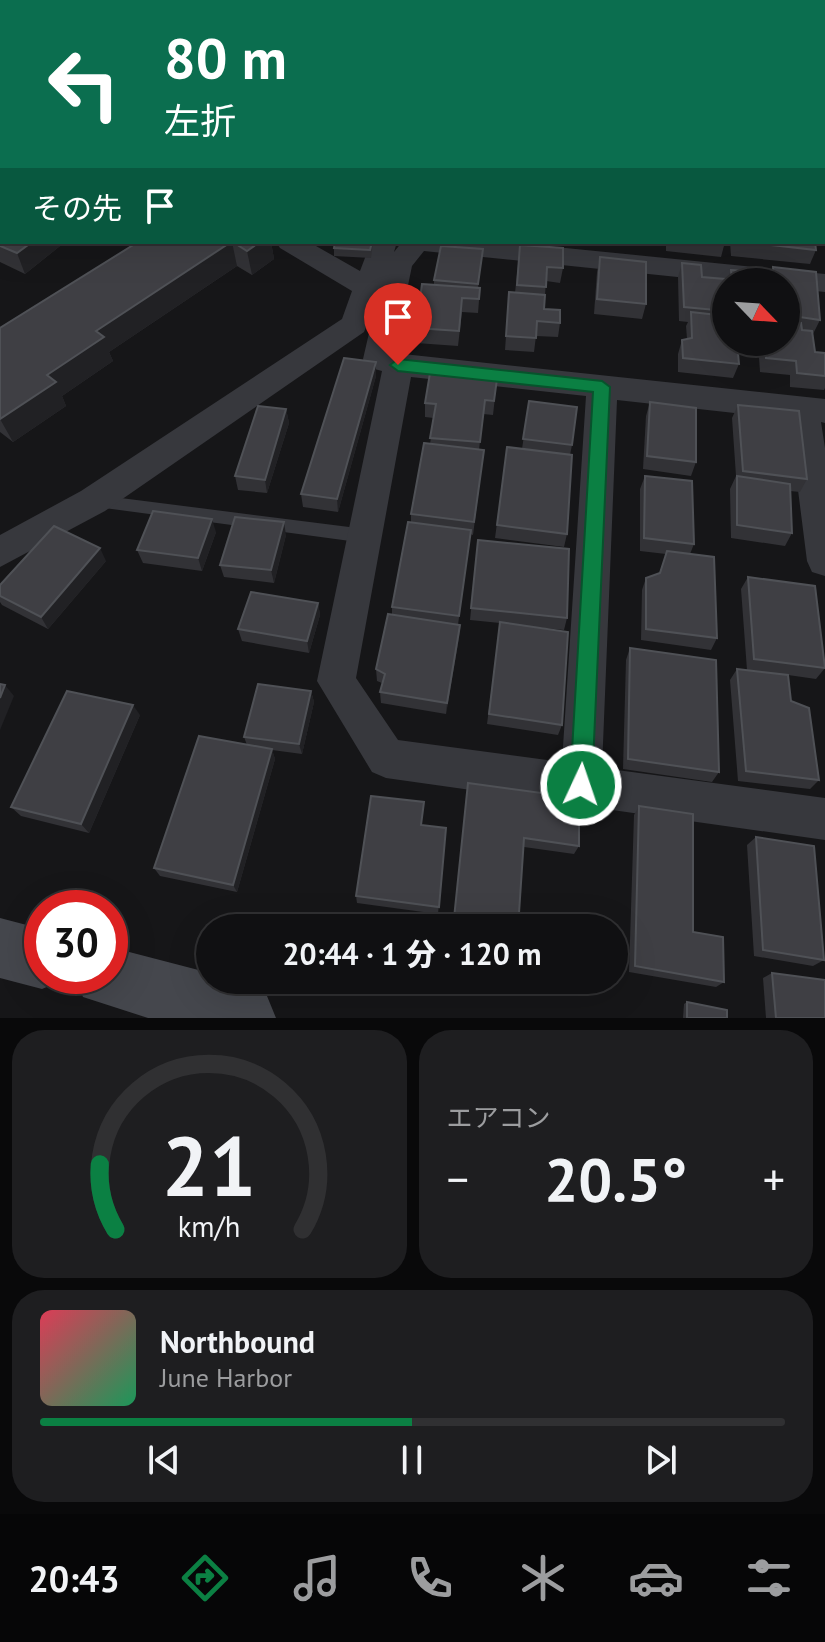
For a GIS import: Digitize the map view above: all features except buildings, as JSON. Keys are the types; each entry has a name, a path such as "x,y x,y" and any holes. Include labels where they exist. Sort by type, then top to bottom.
{"main road":[{"path":"0,948 24,954"},
{"path":"128,982 210,1004 245,1018"}],"street":[{"path":"292,244 369,289"},
{"path":"0,552 93,501 354,325 383,244"},
{"path":"416,244 399,264 378,359 398,365 814,409 825,561"},
{"path":"438,244 825,283"},
{"path":"398,365 336,681 386,758 825,819"},
{"path":"581,785 602,387"}],"lane":[{"path":"93,501 365,536"}],"route":[{"path":"398,365 602,387 581,785"}]}
